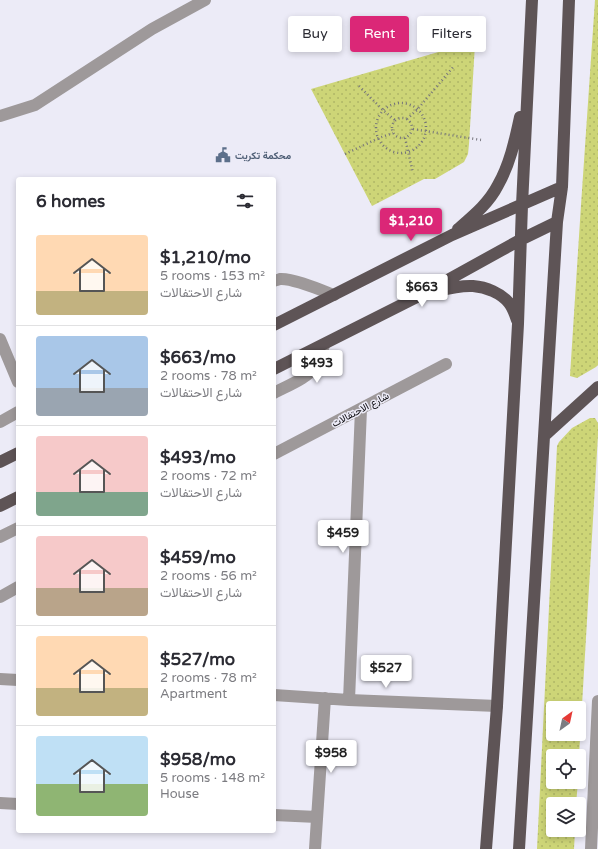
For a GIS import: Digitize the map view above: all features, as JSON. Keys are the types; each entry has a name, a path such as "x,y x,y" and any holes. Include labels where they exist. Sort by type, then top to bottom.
{"main road":[{"path":"486,849 497,706 518,324 520,240 532,0"},
{"path":"520,849 557,222 562,187 569,0"},
{"path":"452,235 479,210 498,186 511,155 527,89"},
{"path":"276,324 452,235 562,187"},
{"path":"276,369 417,297 520,240 557,222"},
{"path":"417,297 449,288 463,286 483,288 494,291 508,302 513,310 518,324"},
{"path":"544,436 598,387"},
{"path":"0,462 16,454"},
{"path":"0,506 16,498"}],"street":[{"path":"0,116 35,105 152,29 205,0"},
{"path":"276,280 282,279 309,285 334,295"},
{"path":"0,339 16,377"},
{"path":"276,392 309,374 316,366 324,345"},
{"name":"شارع الاحتفالات","path":"276,453 446,364"},
{"path":"349,700 361,409"},
{"path":"0,422 16,413"},
{"path":"0,537 16,529"},
{"path":"0,597 16,588"},
{"path":"0,678 16,680"},
{"path":"276,695 349,700 497,706"},
{"path":"315,849 325,698"},
{"path":"591,849 598,701"},
{"path":"0,803 16,804"},
{"path":"276,815 316,817"}],"path":[{"path":"408,118 417,110 454,66"},
{"path":"359,86 395,120"},
{"path":"398,104 407,104 417,110 421,113 425,120 426,131 421,143 416,149 408,152 392,152 380,141 377,134 379,118 390,106 398,104"},
{"path":"401,117 408,118 412,124 411,134 405,138 398,138 393,133 392,126 395,120 401,117"},
{"path":"412,129 481,140"},
{"path":"345,154 393,133"},
{"path":"405,138 413,173"}],"green space":[{"path":"595,0 598,0 598,365 577,378 570,376"},
{"path":"438,52 475,52 468,154 464,162 435,179 424,179 372,206 311,89"},
{"path":"590,418 595,418 598,423 582,701 546,701 546,741 580,741 579,749 546,749 546,789 577,789 577,797 546,797 546,837 575,837 574,849 537,849 557,446 572,428"}],"place":[{"name":"محكمة تكريت","path":"223,155"}]}
